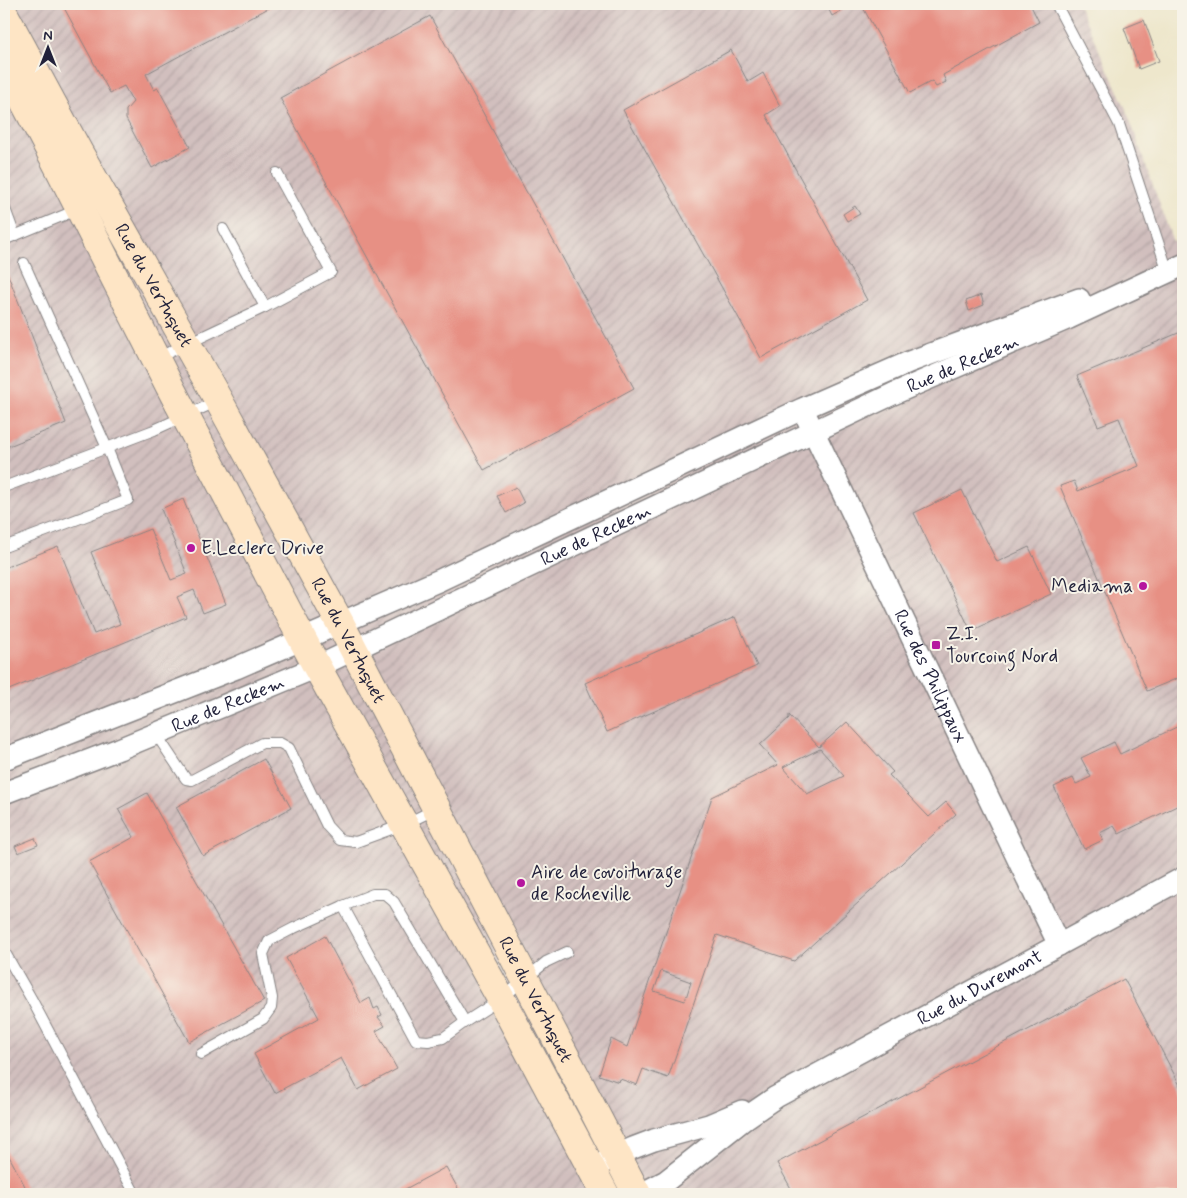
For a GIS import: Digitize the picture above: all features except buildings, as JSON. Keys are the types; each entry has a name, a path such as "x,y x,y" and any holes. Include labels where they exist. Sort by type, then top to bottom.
{"street":[{"name":"Rue du Vertuquet","path":"4,14 78,151 92,202 156,359 302,639 501,999 605,1194"},
{"name":"Rue du Vertuquet","path":"4,63 92,202 187,344 219,401 340,623 636,1194"},
{"name":"Rue de Reckem","path":"4,759 232,669 440,580 802,409 909,362 1175,267"},
{"name":"Rue de Reckem","path":"4,793 156,734 318,667 892,394 1069,318 1175,267"},
{"name":"Rue des Philippaux","path":"802,409 1059,944"},
{"name":"Rue du Duremont","path":"591,1168 654,1140 709,1125 776,1097 1183,878"},
{"name":"Rue du Duremont","path":"641,1194 666,1181 747,1117 776,1097"}],"lane":[{"path":"1056,4 1119,124 1175,267"},
{"path":"156,359 265,307 331,272 277,173"},
{"path":"4,240 92,202"},
{"path":"4,206 15,236"},
{"path":"223,229 265,307"},
{"path":"4,547 128,500 107,448 24,263"},
{"path":"4,487 154,430 219,401"},
{"path":"156,734 186,779 192,780 262,744 280,744 289,748 327,826 340,840 356,842 405,824 436,809"},
{"path":"201,1054 263,1019 271,1008 272,998 263,954 269,941 372,894 385,894 394,902 465,1022"},
{"path":"343,906 416,1040 428,1041 443,1038 501,999 546,962 567,952"},
{"path":"4,951 135,1194"}],"shaded area":[{"path":"4,4 1078,4 1126,109 1173,242 1183,239 1183,1194 4,1194"}],"place":[{"name":"E.Leclerc Drive","path":"191,548"},
{"name":"Mediama","path":"1143,586"},
{"name":"Z.I. Tourcoing Nord","path":"936,645"},
{"name":"Aire de covoiturage de Rocheville","path":"521,883"}]}
